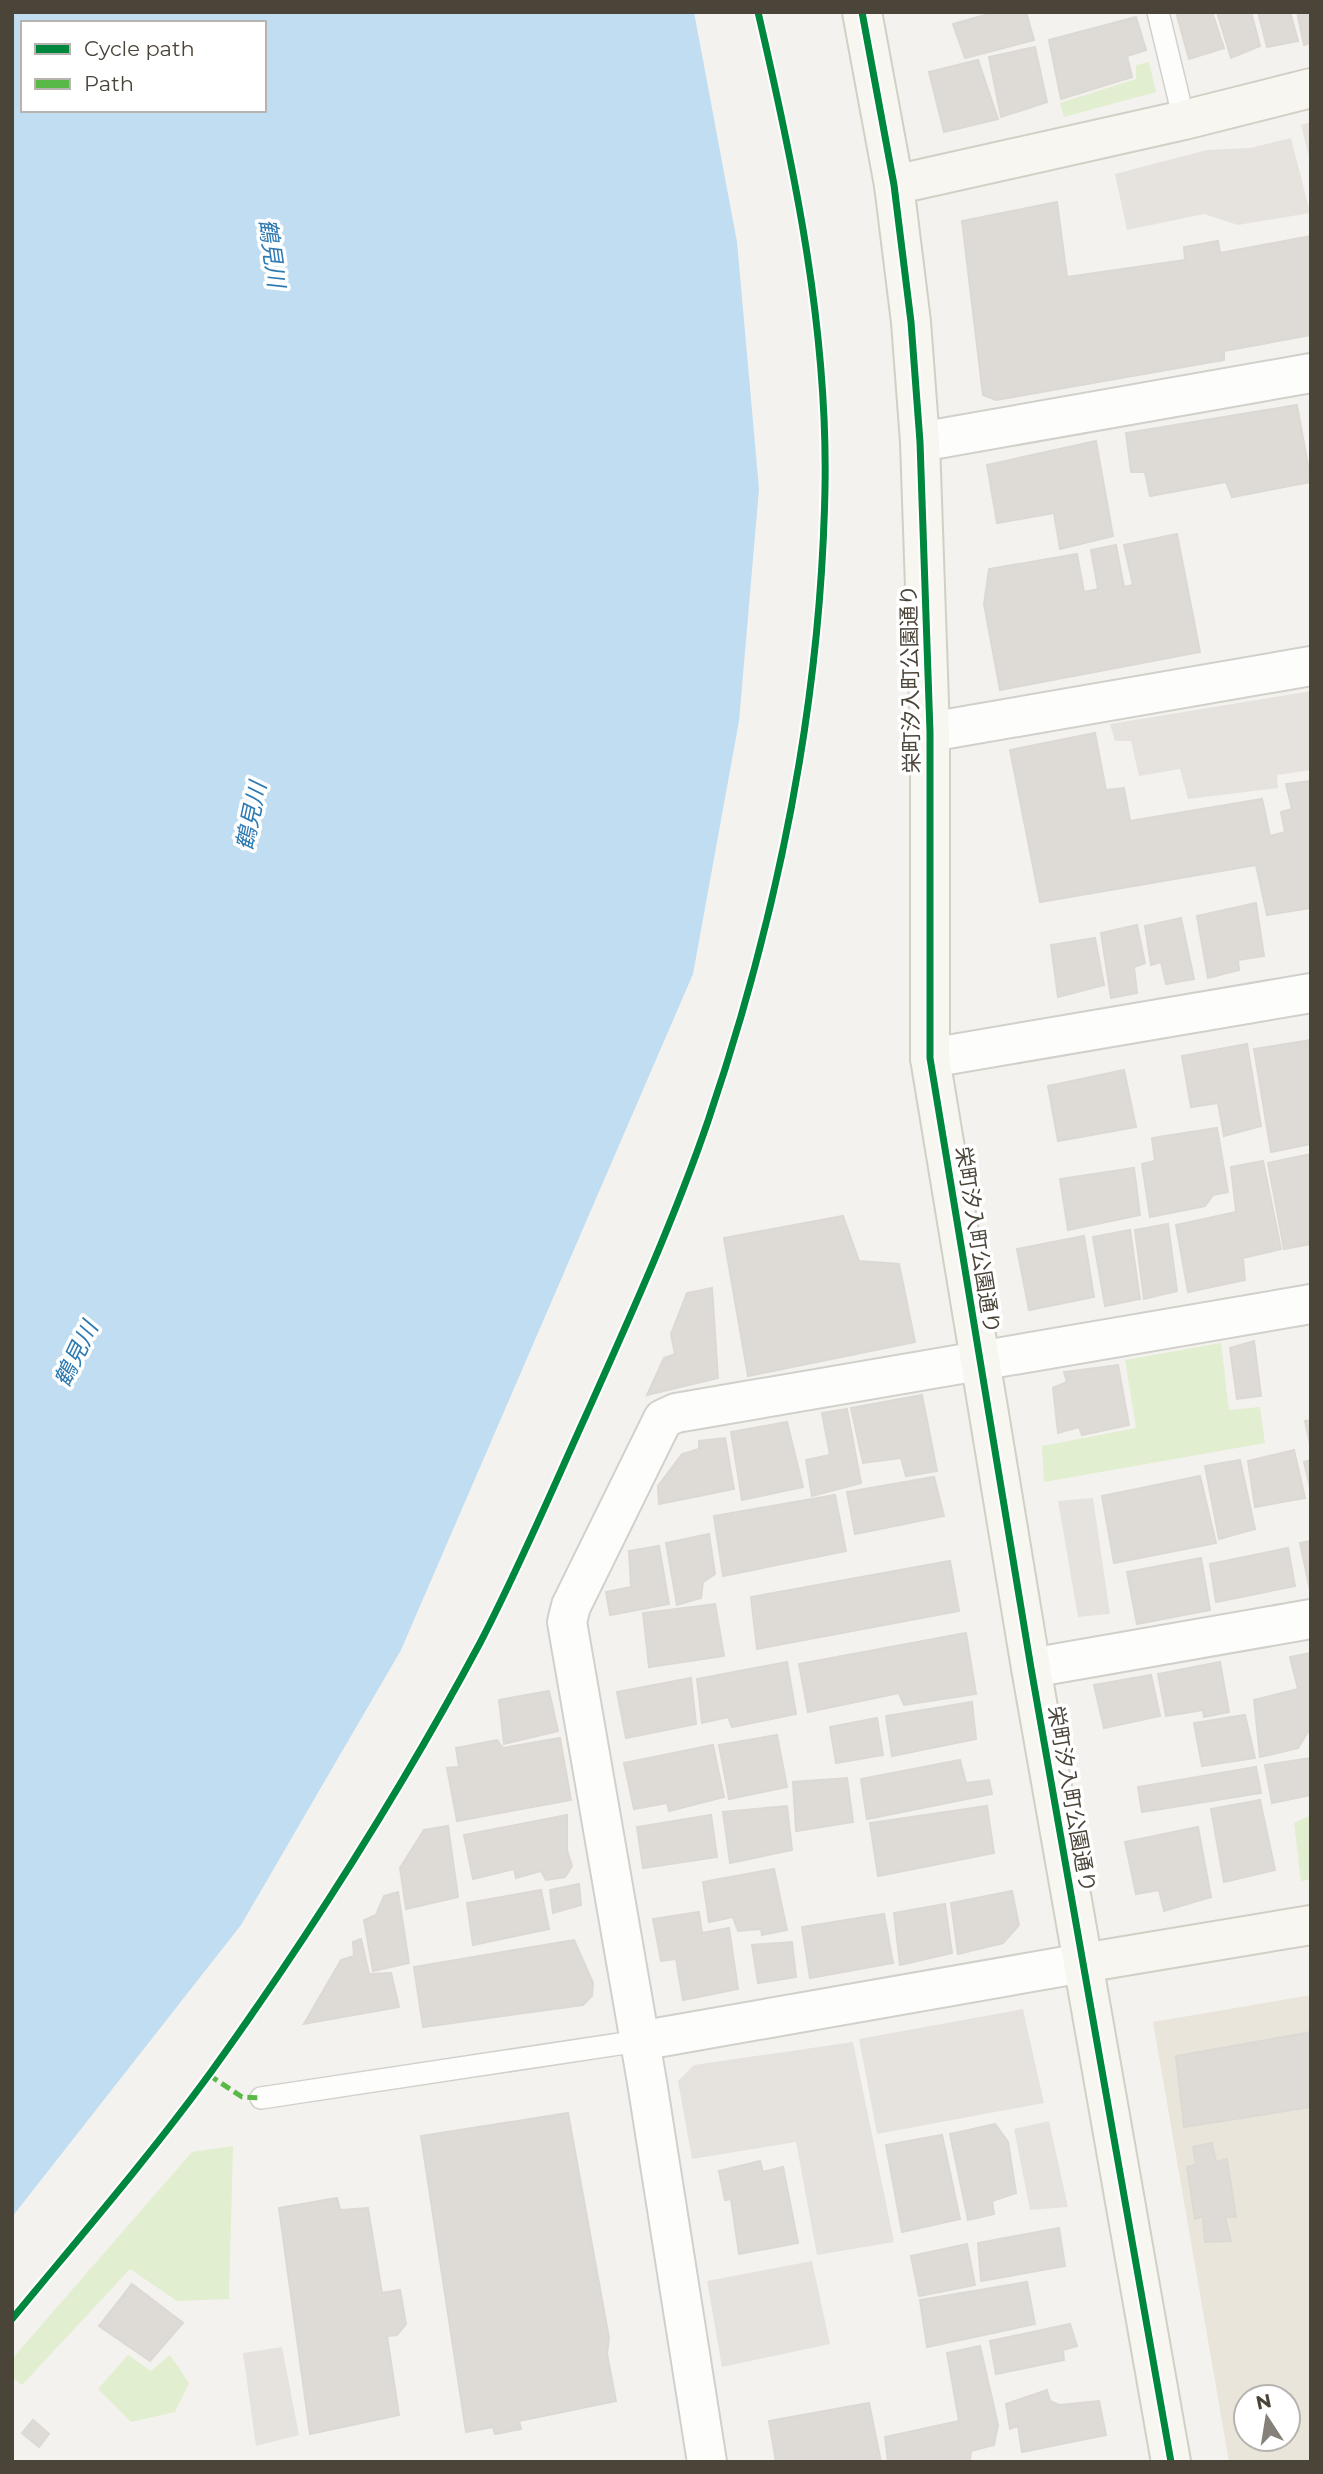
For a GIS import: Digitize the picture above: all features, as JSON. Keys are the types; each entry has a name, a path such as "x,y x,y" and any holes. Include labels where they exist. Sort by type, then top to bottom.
{"street":[{"name":"栄町汐入町公園通り","path":"862,12 894,185 911,322 920,442 930,732 930,1058 1031,1668 1171,2462"},
{"path":"894,185 1184,120 1311,88"},
{"path":"920,442 1311,373"},
{"path":"930,732 1311,666"},
{"path":"930,1058 1311,993"},
{"path":"707,2462 639,2041 567,1622 571,1606 663,1419 676,1413 1311,1304"},
{"path":"1031,1668 1311,1619"},
{"path":"639,2041 1311,1925"}],"lane":[{"path":"1158,12 1184,120"},
{"path":"261,2098 639,2041"}],"shaded area":[{"path":"1311,122 1311,165 1301,125"},
{"path":"1291,138 1310,213 1238,225 1204,214 1127,230 1115,174 1207,150 1250,148"},
{"path":"1311,691 1311,770 1277,775 1278,788 1188,799 1180,769 1139,776 1131,741 1115,741 1110,724"},
{"path":"1093,1498 1110,1614 1078,1617 1058,1501"},
{"path":"1311,1995 1311,2462 1229,2462 1153,2022"},
{"path":"1023,2009 1044,2103 877,2134 859,2039"},
{"path":"853,2042 894,2242 817,2255 796,2142 692,2159 678,2081 694,2065"},
{"path":"1049,2121 1068,2207 1030,2210 1014,2129"},
{"path":"812,2261 830,2344 722,2367 707,2281"},
{"path":"282,2347 299,2435 256,2446 243,2353"}],"green space":[{"path":"1149,62 1156,92 1064,117 1060,103 1136,79 1136,65"},
{"path":"1221,1343 1229,1410 1260,1407 1265,1443 1044,1482 1042,1446 1136,1428 1125,1360"},
{"path":"1311,1815 1311,1879 1301,1881 1294,1823"},
{"path":"233,2146 229,2299 177,2301 130,2269 22,2385 12,2377 12,2359 192,2152"},
{"path":"128,2355 151,2371 170,2355 189,2383 175,2412 131,2422 98,2389"}],"water":[{"name":"鶴見川","path":"12,12 694,12 737,242 759,489 739,721 693,974 401,1650 241,1925 12,2217"}],"building":[{"path":"996,12 1026,12 1034,40 965,58 953,24"},
{"path":"1176,12 1212,12 1224,48 1189,59"},
{"path":"1217,12 1251,12 1260,46 1231,58"},
{"path":"1258,12 1290,12 1298,41 1267,47"},
{"path":"1297,12 1311,12 1311,43 1304,45"},
{"path":"1136,17 1146,50 1127,56 1132,77 1061,99 1049,40"},
{"path":"1035,47 1047,102 1001,117 989,57"},
{"path":"978,60 998,119 944,132 929,72"},
{"path":"1057,202 1067,277 1185,260 1184,247 1218,241 1220,253 1311,236 1311,335 1224,351 1224,360 996,400 983,395 962,221"},
{"path":"1297,405 1311,482 1232,497 1226,482 1150,496 1145,472 1131,472 1126,433"},
{"path":"1096,441 1113,536 1060,549 1054,513 997,523 987,465"},
{"path":"1177,534 1200,652 1000,690 984,604 989,569 1077,554 1084,592 1098,589 1091,550 1116,545 1124,587 1133,585 1124,545"},
{"path":"1095,733 1106,790 1124,788 1130,821 1262,799 1270,836 1285,832 1281,812 1292,809 1286,784 1311,781 1311,908 1267,915 1256,865 1040,902 1010,750"},
{"path":"1256,903 1264,956 1238,960 1239,970 1208,978 1197,916"},
{"path":"1181,918 1194,979 1166,984 1161,962 1151,965 1145,926"},
{"path":"1137,925 1145,963 1134,967 1137,993 1111,998 1101,933"},
{"path":"1095,938 1104,985 1058,997 1051,945"},
{"path":"1311,1040 1311,1144 1271,1152 1254,1049"},
{"path":"1247,1044 1261,1126 1224,1136 1218,1103 1191,1107 1182,1056"},
{"path":"1124,1070 1136,1127 1058,1141 1048,1086"},
{"path":"1217,1128 1228,1192 1213,1195 1205,1206 1150,1217 1142,1164 1155,1161 1152,1138"},
{"path":"1311,1154 1311,1244 1284,1249 1268,1163"},
{"path":"1263,1161 1281,1249 1243,1258 1245,1280 1188,1292 1176,1225 1236,1212 1231,1167"},
{"path":"1134,1168 1140,1215 1068,1230 1060,1179"},
{"path":"843,1216 859,1261 899,1264 915,1342 748,1376 724,1238"},
{"path":"1168,1224 1177,1291 1144,1299 1135,1230"},
{"path":"1130,1230 1140,1299 1105,1306 1093,1237"},
{"path":"1084,1236 1094,1297 1029,1310 1017,1249"},
{"path":"712,1288 718,1378 647,1395 664,1358 675,1354 671,1334 687,1293"},
{"path":"1254,1341 1261,1396 1237,1399 1230,1348"},
{"path":"1118,1365 1129,1425 1082,1435 1079,1427 1058,1433 1053,1388 1067,1382 1064,1372"},
{"path":"922,1395 937,1471 906,1476 901,1458 863,1463 851,1408"},
{"path":"847,1409 861,1483 812,1496 806,1460 830,1455 822,1413"},
{"path":"1311,1420 1311,1449 1305,1421"},
{"path":"787,1422 803,1487 742,1500 731,1432"},
{"path":"725,1438 734,1489 659,1504 658,1486 682,1454 699,1449 699,1441"},
{"path":"1294,1450 1305,1498 1255,1507 1248,1461"},
{"path":"1240,1460 1255,1529 1219,1539 1205,1466"},
{"path":"1311,1460 1311,1492 1304,1462"},
{"path":"1200,1476 1216,1543 1114,1563 1102,1496"},
{"path":"934,1477 944,1516 855,1534 847,1492"},
{"path":"835,1495 846,1551 723,1576 714,1516"},
{"path":"709,1534 715,1574 703,1582 701,1598 677,1605 666,1543"},
{"path":"1311,1541 1311,1590 1310,1590 1300,1543"},
{"path":"659,1546 669,1604 610,1615 606,1592 631,1587 629,1551"},
{"path":"1288,1548 1295,1586 1216,1602 1210,1564"},
{"path":"1201,1558 1210,1610 1137,1624 1127,1572"},
{"path":"950,1561 959,1611 757,1649 751,1597"},
{"path":"715,1604 724,1656 649,1667 643,1613"},
{"path":"966,1633 976,1694 904,1705 899,1693 808,1712 799,1664"},
{"path":"1311,1653 1311,1727 1298,1748 1260,1757 1254,1700 1298,1689 1290,1657"},
{"path":"787,1662 796,1714 732,1727 728,1717 702,1723 697,1679"},
{"path":"1220,1662 1229,1712 1204,1717 1203,1710 1166,1716 1158,1674"},
{"path":"1151,1675 1160,1716 1104,1728 1094,1685"},
{"path":"691,1678 696,1724 626,1738 617,1692"},
{"path":"549,1691 558,1731 504,1744 499,1700"},
{"path":"972,1702 976,1739 892,1756 886,1716"},
{"path":"1245,1715 1255,1758 1202,1766 1194,1723"},
{"path":"877,1718 883,1755 836,1763 830,1727"},
{"path":"777,1735 787,1787 729,1799 719,1745"},
{"path":"560,1738 571,1800 457,1821 447,1768 459,1767 456,1748 497,1740 503,1748"},
{"path":"713,1745 724,1797 669,1811 667,1803 634,1809 624,1763"},
{"path":"1311,1758 1311,1795 1272,1803 1265,1765"},
{"path":"960,1760 966,1783 989,1780 992,1794 867,1819 861,1779"},
{"path":"1256,1767 1261,1793 1142,1812 1138,1787"},
{"path":"847,1778 853,1822 796,1831 793,1782"},
{"path":"1260,1800 1275,1870 1224,1882 1211,1809"},
{"path":"787,1806 792,1850 730,1863 723,1812"},
{"path":"987,1806 994,1853 878,1876 870,1823"},
{"path":"567,1815 567,1850 572,1866 565,1877 546,1880 541,1871 516,1878 514,1869 473,1879 464,1835"},
{"path":"711,1815 717,1857 643,1868 637,1827"},
{"path":"448,1826 458,1897 406,1909 400,1868 424,1830"},
{"path":"1198,1827 1211,1897 1164,1911 1159,1890 1136,1894 1125,1842"},
{"path":"774,1869 787,1930 762,1935 761,1929 738,1931 733,1917 709,1922 703,1882"},
{"path":"579,1884 581,1905 553,1913 550,1890"},
{"path":"541,1890 549,1929 473,1945 467,1903"},
{"path":"1012,1891 1019,1925 1003,1943 958,1954 951,1903"},
{"path":"398,1892 409,1963 373,1971 364,1920 376,1915 384,1896"},
{"path":"945,1904 952,1953 900,1965 894,1913"},
{"path":"699,1912 702,1933 729,1928 738,1989 683,2000 676,1959 661,1961 653,1919"},
{"path":"884,1914 893,1963 810,1978 802,1927"},
{"path":"361,1939 369,1974 391,1973 399,2007 304,2024 341,1960 354,1956 353,1942"},
{"path":"574,1940 593,1983 592,1996 583,2005 423,2027 414,1967"},
{"path":"792,1942 796,1977 758,1983 752,1945"},
{"path":"1311,2032 1311,2107 1184,2127 1176,2056"},
{"path":"568,2113 609,2338 607,2354 616,2401 519,2421 521,2429 495,2434 493,2427 466,2432 421,2136"},
{"path":"995,2124 1008,2142 1016,2193 992,2201 994,2214 968,2220 950,2134"},
{"path":"942,2135 960,2219 902,2232 886,2145"},
{"path":"1212,2143 1216,2162 1227,2159 1236,2217 1225,2217 1231,2241 1205,2242 1203,2216 1195,2219 1187,2167 1196,2165 1193,2147"},
{"path":"760,2161 763,2172 783,2167 798,2243 739,2254 731,2199 725,2200 719,2171"},
{"path":"337,2198 340,2210 368,2208 382,2293 400,2290 406,2324 397,2335 387,2336 399,2415 310,2434 279,2208"},
{"path":"1059,2228 1065,2266 981,2281 978,2243"},
{"path":"967,2244 975,2285 919,2296 911,2256"},
{"path":"1027,2282 1035,2324 927,2347 920,2300"},
{"path":"132,2284 183,2323 150,2361 99,2326"},
{"path":"1070,2324 1077,2346 1063,2350 1064,2360 996,2374 990,2341"},
{"path":"980,2346 998,2425 994,2445 971,2451 970,2460 959,2462 888,2462 885,2437 959,2421 947,2353"},
{"path":"1047,2390 1050,2401 1059,2405 1099,2401 1106,2435 1022,2452 1018,2426 1010,2429 1006,2404"},
{"path":"869,2403 881,2462 776,2462 769,2421"},
{"path":"33,2420 49,2434 39,2447 22,2433"}],"marked path":[{"path":"209,2075 242,2097 261,2098"}],"cycle path":[{"path":"12,2319 138,2166 211,2072 318,1916 419,1752 480,1643 508,1586 619,1341 681,1195 733,1044 755,967 791,809 815,649 825,488 821,368 815,308 796,189 758,12"},
{"path":"862,12 894,185 911,322 920,442 930,732 930,1058 1031,1668 1171,2462"}]}
